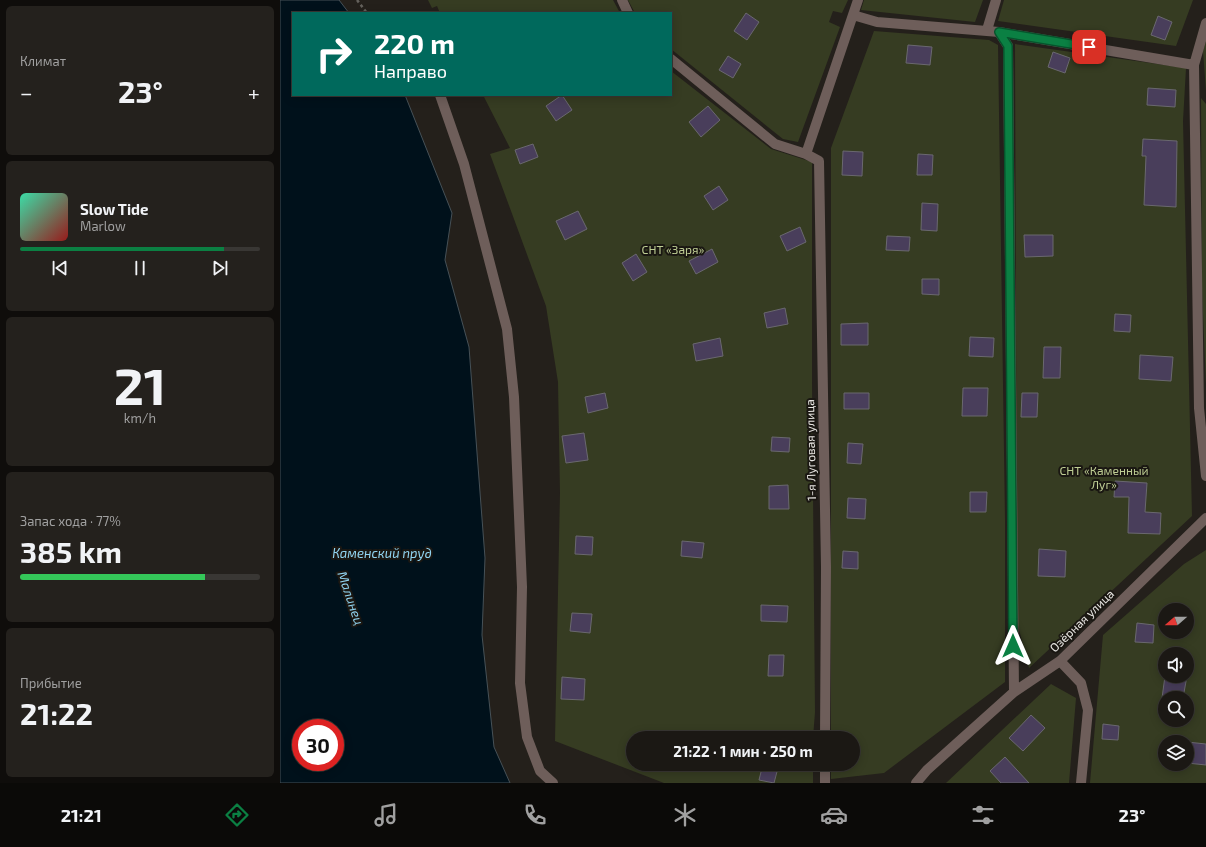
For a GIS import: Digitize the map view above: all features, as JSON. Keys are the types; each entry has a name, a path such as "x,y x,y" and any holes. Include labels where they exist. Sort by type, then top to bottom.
{"street":[{"path":"622,0 628,12"},
{"path":"672,60 775,144 806,154 858,0"},
{"path":"987,30 996,0"},
{"path":"853,15 877,22 987,30 1194,65"},
{"path":"1206,24 1194,65 1199,408 1206,476"},
{"path":"999,32 1008,46 1014,692"},
{"path":"440,96 464,164 507,329 514,397 522,587 520,683 527,737 540,771 553,783"},
{"name":"1-я Луговая улица","path":"806,154 819,161 826,567 825,731"},
{"name":"Озёрная улица","path":"916,783 927,770 1014,692 1060,661 1206,518"},
{"path":"1060,661 1081,683 1088,710 1081,783"},
{"path":"825,771 825,783"}],"path":[{"path":"357,0 366,12"}],"green space":[{"path":"428,0 613,0 619,12 440,12 437,6 432,8"},
{"path":"628,0 848,0 842,13 833,11 829,22 840,27 798,142 783,139 672,50 672,12 634,12"},
{"path":"864,0 983,0 975,22 861,10"},
{"path":"1004,0 1193,0 1176,46 998,21"},
{"path":"874,31 989,40 998,45 1005,520 1005,682 884,773 831,779 831,771 860,771 860,731 831,731 831,148"},
{"path":"1206,41 1206,91 1203,51"},
{"name":"СНТ «Каменный Луг»","path":"1015,44 1186,68 1183,121 1192,516 1029,668 1017,622"},
{"name":"СНТ «Заря»","path":"672,72 771,149 812,162 815,712 814,731 626,731 626,768 555,741 560,493 558,382 546,306 490,154 510,148 484,96 672,96"},
{"path":"1201,98 1206,104 1206,385 1202,289"},
{"path":"1206,550 1206,783 1090,783 1103,635 1184,564"},
{"path":"1051,684 1076,698 1069,783 946,783"},
{"name":"СНТ «Заря»","path":"633,771 813,771 813,783 664,783"}],"water":[{"name":"Каменский пруд","path":"280,0 339,0 348,12 292,12 292,96 405,96 452,213 445,260 469,347 485,558 482,635 494,747 510,783 280,783"}],"building":[{"path":"746,13 759,22 747,40 734,31"},
{"path":"1158,16 1172,22 1165,40 1151,35"},
{"path":"908,45 932,47 930,65 906,63"},
{"path":"1053,52 1070,58 1065,73 1048,67"},
{"path":"728,56 741,64 733,78 719,70"},
{"path":"1148,88 1176,90 1175,107 1147,105"},
{"path":"563,96 572,110 556,121 546,106"},
{"path":"708,106 720,120 701,137 689,122"},
{"path":"1143,139 1177,141 1176,207 1144,205 1146,156 1142,156"},
{"path":"533,144 538,157 520,164 515,150"},
{"path":"843,151 863,152 862,176 842,175"},
{"path":"918,154 933,155 932,175 917,175"},
{"path":"719,186 728,200 713,210 704,196"},
{"path":"922,203 938,204 937,231 921,230"},
{"path":"578,211 587,229 565,240 556,221"},
{"path":"800,227 806,242 787,251 780,236"},
{"path":"1024,235 1053,235 1053,256 1025,257"},
{"path":"887,236 910,237 909,251 886,250"},
{"path":"712,249 718,262 696,274 689,261"},
{"path":"636,254 647,272 633,281 622,263"},
{"path":"922,279 939,279 939,295 922,294"},
{"path":"785,308 788,324 767,328 764,313"},
{"path":"1115,314 1131,315 1130,332 1114,331"},
{"path":"868,323 868,345 841,345 841,324"},
{"path":"970,337 994,338 993,357 969,356"},
{"path":"720,338 723,356 696,361 693,344"},
{"path":"1044,347 1061,347 1060,378 1043,378"},
{"path":"1140,355 1173,357 1171,381 1139,379"},
{"path":"963,388 988,388 987,416 962,416"},
{"path":"605,393 608,408 588,413 585,397"},
{"path":"844,393 869,393 869,409 844,409"},
{"path":"1022,393 1038,393 1037,417 1021,417"},
{"path":"584,433 588,460 566,463 562,436"},
{"path":"772,437 790,438 789,452 771,451"},
{"path":"848,443 863,444 861,464 847,463"},
{"path":"1115,481 1147,483 1145,512 1161,513 1160,534 1128,533 1129,497 1114,497"},
{"path":"788,485 789,509 769,509 769,486"},
{"path":"970,492 987,492 986,512 970,512"},
{"path":"848,498 866,499 865,519 847,518"},
{"path":"576,536 593,537 592,555 575,554"},
{"path":"682,541 704,543 702,558 681,556"},
{"path":"1039,549 1066,551 1065,577 1038,576"},
{"path":"843,551 858,552 858,569 842,568"},
{"path":"761,605 788,606 787,622 761,621"},
{"path":"572,613 592,614 590,633 570,631"},
{"path":"1137,623 1154,625 1153,643 1135,642"},
{"path":"769,655 784,655 783,676 768,676"},
{"path":"562,677 585,679 584,700 561,699"},
{"path":"1164,683 1186,683 1184,691 1163,691"},
{"path":"1031,715 1045,728 1023,751 1009,738"},
{"path":"1103,724 1119,726 1118,740 1102,739"},
{"path":"1194,743 1206,744 1206,765 1194,764"},
{"path":"1005,757 1029,783 1001,783 990,771"},
{"path":"761,771 777,771 774,783 759,780"}],"route":[{"path":"1013,646 1008,46 999,32 1089,47"}],"water label":[{"name":"Малинец","path":"351,598"}]}
